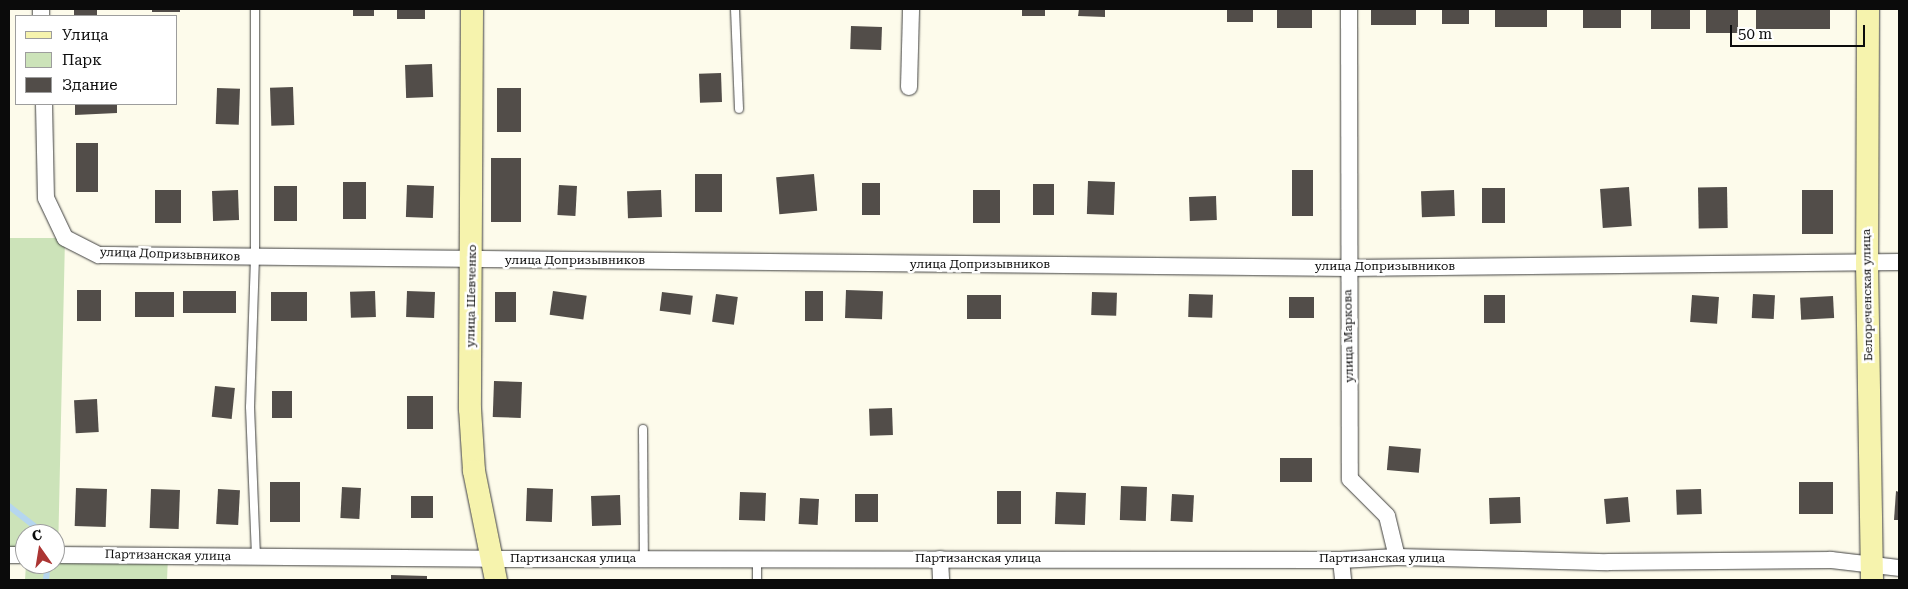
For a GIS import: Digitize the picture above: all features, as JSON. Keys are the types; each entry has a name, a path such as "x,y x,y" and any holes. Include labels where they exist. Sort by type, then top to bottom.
{"street":[{"name":"улица Шевченко","path":"472,9 470,418 474,471 493,570"},
{"path":"909,86 911,9"},
{"name":"улица Маркова","path":"1349,9 1348,268 1350,479 1387,516 1397,557"},
{"name":"Белореченская улица","path":"1868,9 1867,262 1872,573"},
{"name":"улица Допризывников","path":"44,105 46,198 65,238 99,255 472,261 1348,268 1899,262"},
{"name":"Партизанская улица","path":"65,555 256,557 493,570 644,559 1341,560 1397,557 1608,562 1831,560 1872,573 1899,568"},
{"path":"940,559 941,580"},
{"path":"1341,560 1343,580"}],"lane":[{"path":"255,9 255,257 250,407 256,557"},
{"path":"735,9 739,109"},
{"path":"643,429 644,559"},
{"path":"757,559 757,580"}],"green space":[{"path":"9,238 65,238 59,524 15,524 15,555 9,555"},
{"path":"65,555 168,556 167,580 25,580 25,574 65,574"}],"building":[{"path":"74,9 97,9 97,15 74,15"},
{"path":"152,9 180,9 180,12 152,12"},
{"path":"353,9 374,9 374,16 353,16"},
{"path":"397,9 425,9 425,19 397,19"},
{"path":"1022,9 1045,9 1045,16 1022,16"},
{"path":"1079,9 1105,9 1105,17 1078,16"},
{"path":"1227,9 1253,9 1253,22 1227,22"},
{"path":"1277,9 1312,9 1312,28 1277,28"},
{"path":"1371,9 1416,9 1416,25 1371,25"},
{"path":"1442,9 1469,9 1469,24 1442,24"},
{"path":"1495,9 1547,9 1547,27 1495,27"},
{"path":"1583,9 1621,9 1621,28 1583,28"},
{"path":"1651,9 1690,9 1690,29 1651,29"},
{"path":"1706,9 1738,9 1738,33 1706,33"},
{"path":"1756,9 1830,9 1830,29 1756,29"},
{"path":"851,26 882,27 881,50 850,49"},
{"path":"432,64 433,97 406,98 405,65"},
{"path":"721,73 722,102 700,103 699,74"},
{"path":"293,87 294,125 271,126 270,88"},
{"path":"217,88 240,89 239,125 216,124"},
{"path":"497,88 521,88 521,132 497,132"},
{"path":"75,105 117,105 117,113 75,115"},
{"path":"76,143 98,143 98,192 76,192"},
{"path":"491,158 521,158 521,222 491,222"},
{"path":"1292,170 1313,170 1313,216 1292,216"},
{"path":"695,174 722,174 722,212 695,212"},
{"path":"814,174 817,211 779,214 776,177"},
{"path":"1088,181 1115,182 1114,215 1087,214"},
{"path":"343,182 366,182 366,219 343,219"},
{"path":"862,183 880,183 880,215 862,215"},
{"path":"1033,184 1054,184 1054,215 1033,215"},
{"path":"407,185 434,186 433,218 406,217"},
{"path":"559,185 577,186 575,216 557,215"},
{"path":"274,186 297,186 297,221 274,221"},
{"path":"1629,187 1632,226 1603,228 1600,189"},
{"path":"1727,187 1728,228 1699,228 1698,188"},
{"path":"1482,188 1505,188 1505,223 1482,223"},
{"path":"155,190 181,190 181,223 155,223"},
{"path":"238,190 239,220 213,221 212,191"},
{"path":"661,190 662,217 628,218 627,191"},
{"path":"973,190 1000,190 1000,223 973,223"},
{"path":"1454,190 1455,216 1422,217 1421,191"},
{"path":"1802,190 1833,190 1833,234 1802,234"},
{"path":"1216,196 1217,220 1190,221 1189,197"},
{"path":"77,290 101,290 101,321 77,321"},
{"path":"846,290 883,291 882,319 845,318"},
{"path":"183,291 236,291 236,313 183,313"},
{"path":"375,291 376,317 351,318 350,292"},
{"path":"407,291 435,292 434,318 406,317"},
{"path":"553,291 587,296 583,319 550,315"},
{"path":"805,291 823,291 823,321 805,321"},
{"path":"135,292 174,292 174,317 135,317"},
{"path":"271,292 307,292 307,321 271,321"},
{"path":"495,292 516,292 516,322 495,322"},
{"path":"662,292 693,296 690,315 660,311"},
{"path":"1092,292 1117,293 1116,316 1091,315"},
{"path":"716,294 738,297 734,325 712,322"},
{"path":"1189,294 1213,295 1212,318 1188,317"},
{"path":"1753,294 1775,295 1774,319 1752,318"},
{"path":"967,295 1001,295 1001,319 967,319"},
{"path":"1484,295 1505,295 1505,323 1484,323"},
{"path":"1692,295 1719,297 1717,324 1690,322"},
{"path":"1833,296 1834,318 1801,320 1800,298"},
{"path":"1289,297 1314,297 1314,318 1289,318"},
{"path":"494,381 522,382 521,418 493,417"},
{"path":"215,386 235,388 232,419 212,417"},
{"path":"272,391 292,391 292,418 272,418"},
{"path":"407,396 433,396 433,429 407,429"},
{"path":"97,399 99,432 76,433 74,400"},
{"path":"892,408 893,435 870,436 869,409"},
{"path":"1389,446 1421,449 1419,473 1387,470"},
{"path":"1280,458 1312,458 1312,482 1280,482"},
{"path":"270,482 300,482 300,522 270,522"},
{"path":"1799,482 1833,482 1833,514 1799,514"},
{"path":"1121,486 1147,487 1146,521 1120,520"},
{"path":"342,487 361,488 359,519 340,518"},
{"path":"76,488 107,489 106,527 75,526"},
{"path":"527,488 553,489 552,522 526,521"},
{"path":"151,489 180,490 179,529 150,528"},
{"path":"218,489 240,490 238,525 216,524"},
{"path":"1701,489 1702,514 1677,515 1676,490"},
{"path":"997,491 1021,491 1021,524 997,524"},
{"path":"1896,491 1899,492 1899,520 1894,520"},
{"path":"740,492 766,493 765,521 739,520"},
{"path":"1056,492 1086,493 1085,525 1055,524"},
{"path":"855,494 878,494 878,522 855,522"},
{"path":"1172,494 1194,495 1193,522 1171,521"},
{"path":"620,495 621,525 592,526 591,496"},
{"path":"411,496 433,496 433,518 411,518"},
{"path":"1520,497 1521,523 1490,524 1489,498"},
{"path":"1628,497 1630,522 1606,524 1604,499"},
{"path":"800,498 819,499 818,525 799,524"},
{"path":"391,575 427,576 427,580 391,580"}],"waterway":[{"path":"9,506 32,524"},
{"path":"46,580 47,574"}]}
